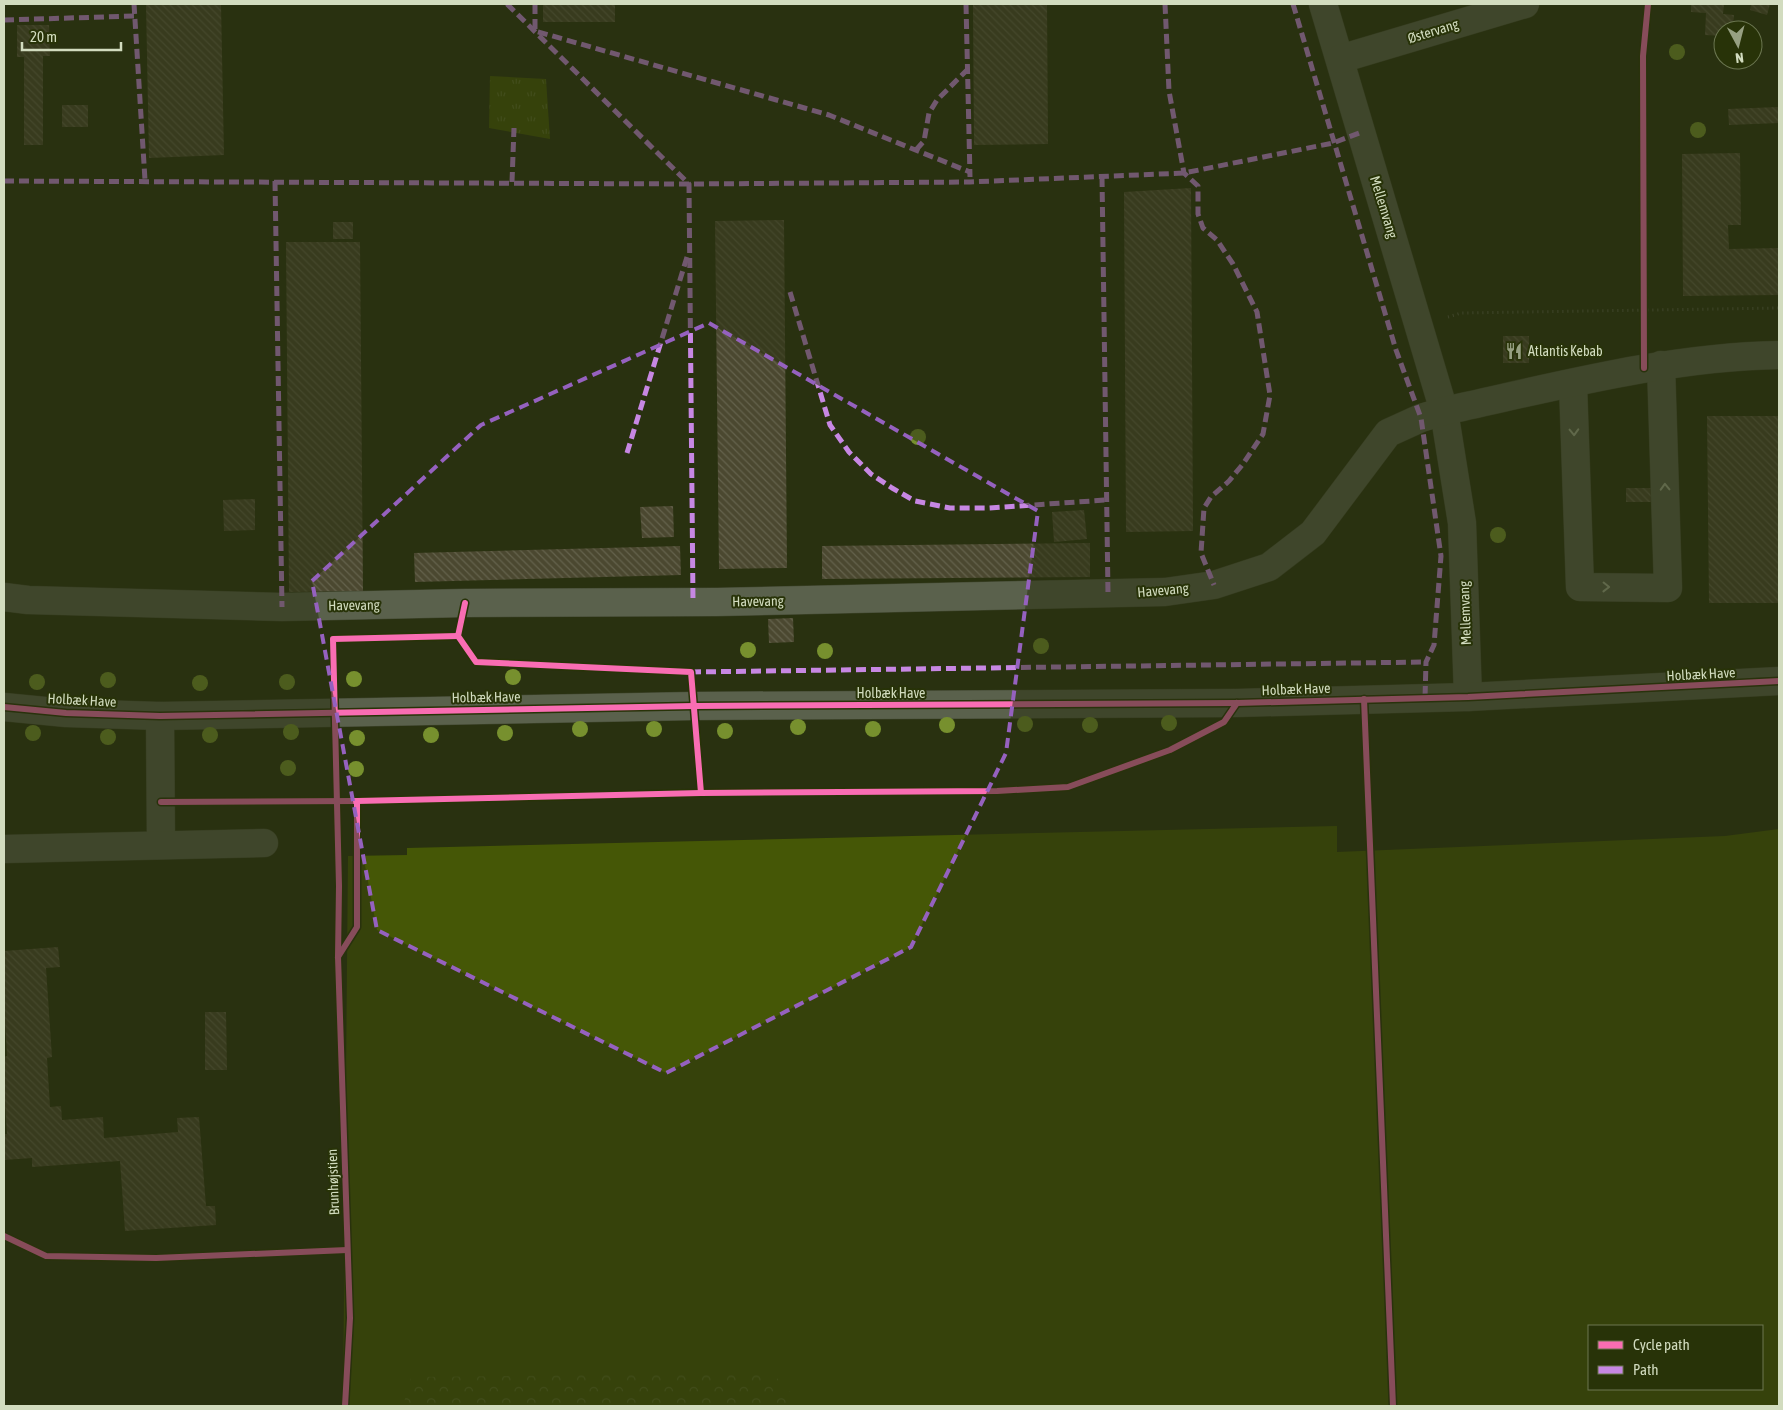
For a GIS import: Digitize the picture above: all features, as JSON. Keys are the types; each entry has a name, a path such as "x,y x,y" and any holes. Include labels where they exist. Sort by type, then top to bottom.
{"street":[{"name":"Mellemvang","path":"1322,4 1444,411 1462,523 1468,697"},
{"name":"Østervang","path":"1340,59 1525,4"},
{"path":"1444,411 1660,365 1736,356 1779,355"},
{"path":"1572,384 1580,587 1668,588 1660,365"},
{"name":"Havevang","path":"4,597 28,600 282,607 465,603 717,602 1165,592 1214,585 1269,567 1313,533 1388,433 1421,418 1444,411"},
{"name":"Holbæk Have","path":"4,707 66,713 160,716 694,706 1237,703 1468,697 1779,681"},
{"path":"160,716 161,845"},
{"path":"4,848 264,843"}],"path":[{"path":"1419,326 1461,314 1779,308"}],"highlighted area":[{"path":"709,323 1038,511 1006,753 911,947 666,1073 377,930 312,581 481,425"}],"green space":[{"path":"490,76 546,79 550,139 489,128"},
{"path":"1337,826 1337,852 1725,836 1779,829 1779,1406 343,1406 348,856 407,855 407,848"},
{"path":"772,1373 804,1406 403,1406 411,1377"}],"building":[{"path":"146,4 221,4 224,155 149,158"},
{"path":"543,4 615,4 615,22 543,22"},
{"path":"973,4 1047,4 1048,144 974,145"},
{"path":"1691,4 1724,4 1723,14 1734,15 1734,20 1713,20 1713,35 1705,35 1706,13 1691,12"},
{"path":"1751,4 1770,4 1767,15 1750,10"},
{"path":"17,25 49,25 50,56 43,56 43,145 24,145 24,57 17,57"},
{"path":"62,105 88,105 88,127 62,127"},
{"path":"1778,107 1779,123 1729,125 1728,109"},
{"path":"1740,153 1741,225 1728,225 1729,249 1779,248 1779,295 1683,296 1682,154"},
{"path":"1191,188 1193,531 1126,532 1124,192"},
{"path":"784,220 787,568 719,569 715,221"},
{"path":"333,222 353,222 353,239 333,239"},
{"path":"286,242 360,242 363,591 289,592"},
{"path":"1503,336 1529,336 1529,363 1503,363"},
{"path":"1707,416 1779,416 1779,603 1709,603"},
{"path":"1626,488 1651,488 1651,502 1626,502"},
{"path":"255,499 255,530 224,531 223,500"},
{"path":"673,506 674,537 642,538 640,507"},
{"path":"1084,510 1087,539 1054,542 1052,512"},
{"path":"1090,543 1090,577 822,579 822,546"},
{"path":"680,546 681,575 415,582 414,553"},
{"path":"793,618 794,642 769,643 768,619"},
{"path":"58,947 60,967 46,968 52,1057 47,1058 50,1107 61,1106 62,1120 103,1117 104,1138 178,1132 177,1118 199,1117 206,1206 215,1206 216,1225 125,1231 120,1161 32,1167 32,1158 4,1160 4,1134 7,1134 4,1057 7,1056 4,1007 4,951"},
{"path":"205,1012 226,1012 227,1070 205,1070"}],"marked path":[{"path":"134,4 145,180"},
{"path":"507,4 689,184 693,602"},
{"path":"535,4 535,31 829,115 970,172"},
{"path":"966,4 970,177"},
{"path":"1165,4 1169,91 1184,173 1198,186 1198,214 1203,228 1217,240 1233,264 1257,312 1270,395 1263,434 1243,464 1229,481 1211,497 1204,508 1201,553 1214,585"},
{"path":"1293,4 1396,350 1421,418 1441,556 1434,645 1426,662 1425,698"},
{"path":"4,20 135,16"},
{"path":"916,150 924,141 929,113 937,100 968,69"},
{"path":"512,182 514,128"},
{"path":"4,181 689,184 970,182 1184,173 1333,143 1362,132"},
{"path":"1102,177 1108,594"},
{"path":"275,181 282,607"},
{"path":"627,453 687,257"},
{"path":"790,292 830,425 849,452 871,474 892,488 915,501 950,508 989,508 1106,500"},
{"path":"691,672 1426,662"}],"cycle path":[{"path":"1644,368 1643,56 1648,4"},
{"path":"465,603 458,636 476,662 691,672 701,793"},
{"name":"Brunhøjstien","path":"345,1406 350,1318 338,957 339,886 333,639 458,636"},
{"path":"4,707 66,713 160,716 694,706 1237,703 1468,697 1779,681"},
{"path":"1364,699 1393,1406"},
{"path":"161,802 357,801 701,793 997,791 1068,787 1170,750 1224,722 1237,703"},
{"path":"338,957 357,927 357,801"},
{"path":"4,1236 46,1256 156,1258 347,1250"}],"place":[{"name":"Atlantis Kebab","path":"1514,351"}]}
